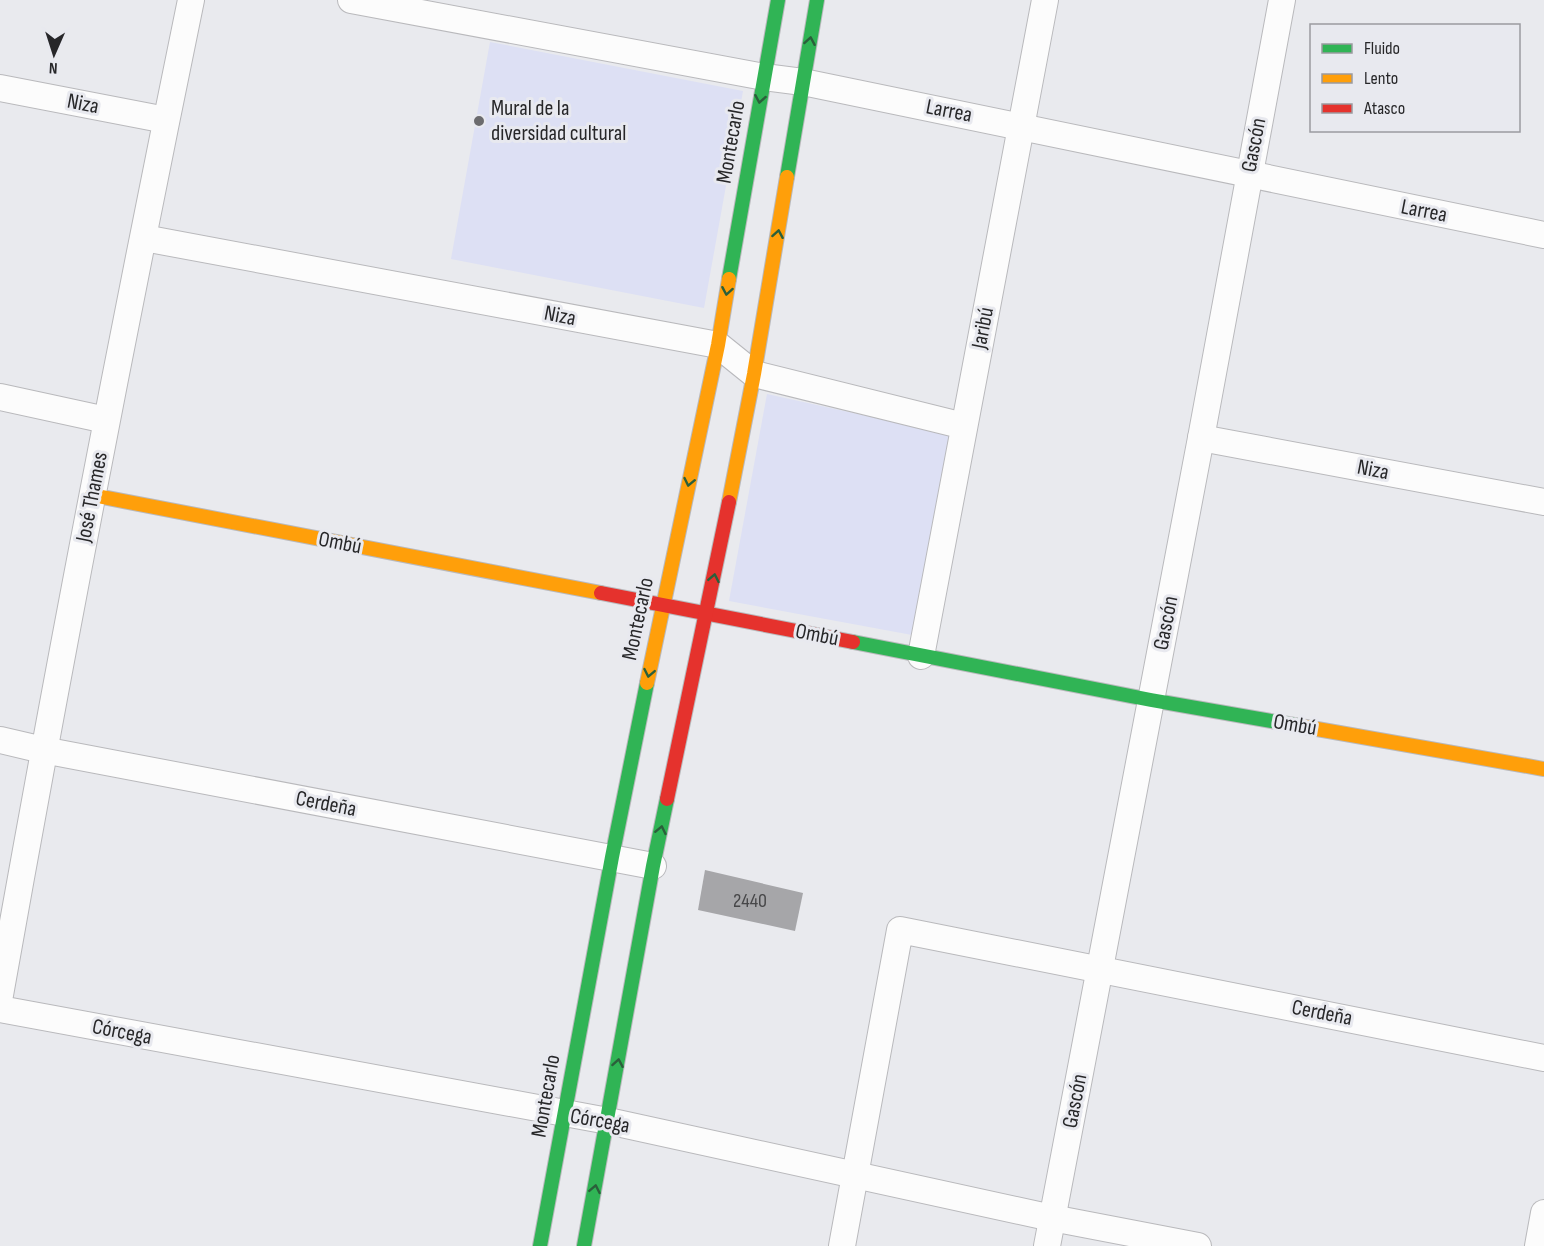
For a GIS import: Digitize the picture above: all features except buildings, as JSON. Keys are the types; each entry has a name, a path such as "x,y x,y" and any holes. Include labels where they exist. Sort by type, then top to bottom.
{"main road":[{"name":"Montecarlo","path":"540,1246 612,857 662,606 718,345 778,0"},
{"path":"584,1246 653,866 754,374 817,0"},
{"name":"Ombú","path":"92,495 1151,700 1544,769"}],"street":[{"name":"José Thames","path":"0,995 43,750 106,420 191,0"},
{"name":"Larrea","path":"351,0 764,77 804,82 1544,235"},
{"name":"Jaribú","path":"921,656 1045,0"},
{"name":"Gascón","path":"1047,1246 1282,0"},
{"name":"Niza","path":"0,88 166,120"},
{"name":"Niza","path":"144,238 718,345 754,374 964,426"},
{"path":"0,397 106,420"},
{"name":"Niza","path":"1201,438 1544,502"},
{"name":"Cerdeña","path":"0,740 653,866"},
{"name":"Cerdeña","path":"856,1175 900,930 1544,1058"},
{"name":"Córcega","path":"0,1009 608,1121 1052,1218 1198,1246"},
{"path":"842,1246 856,1175"},
{"path":"1538,1246 1544,1213"}],"shaded area":[{"path":"490,42 743,91 704,308 451,259"},
{"path":"767,394 953,435 912,635 729,601"}],"traffic: fast":[{"path":"729,279 778,0"},
{"path":"787,177 817,0"},
{"path":"853,642 1151,700 1300,726"},
{"path":"540,1246 612,857 647,683"},
{"path":"584,1246 667,799"}],"traffic: slow":[{"path":"729,502 754,374 787,177"},
{"path":"647,683 718,345 729,279"},
{"path":"92,495 601,593"},
{"path":"1300,726 1544,769"}],"traffic: jam":[{"path":"667,799 729,502"},
{"path":"601,593 853,642"}],"place":[{"name":"Mural de la diversidad cultural","path":"479,121"}]}
